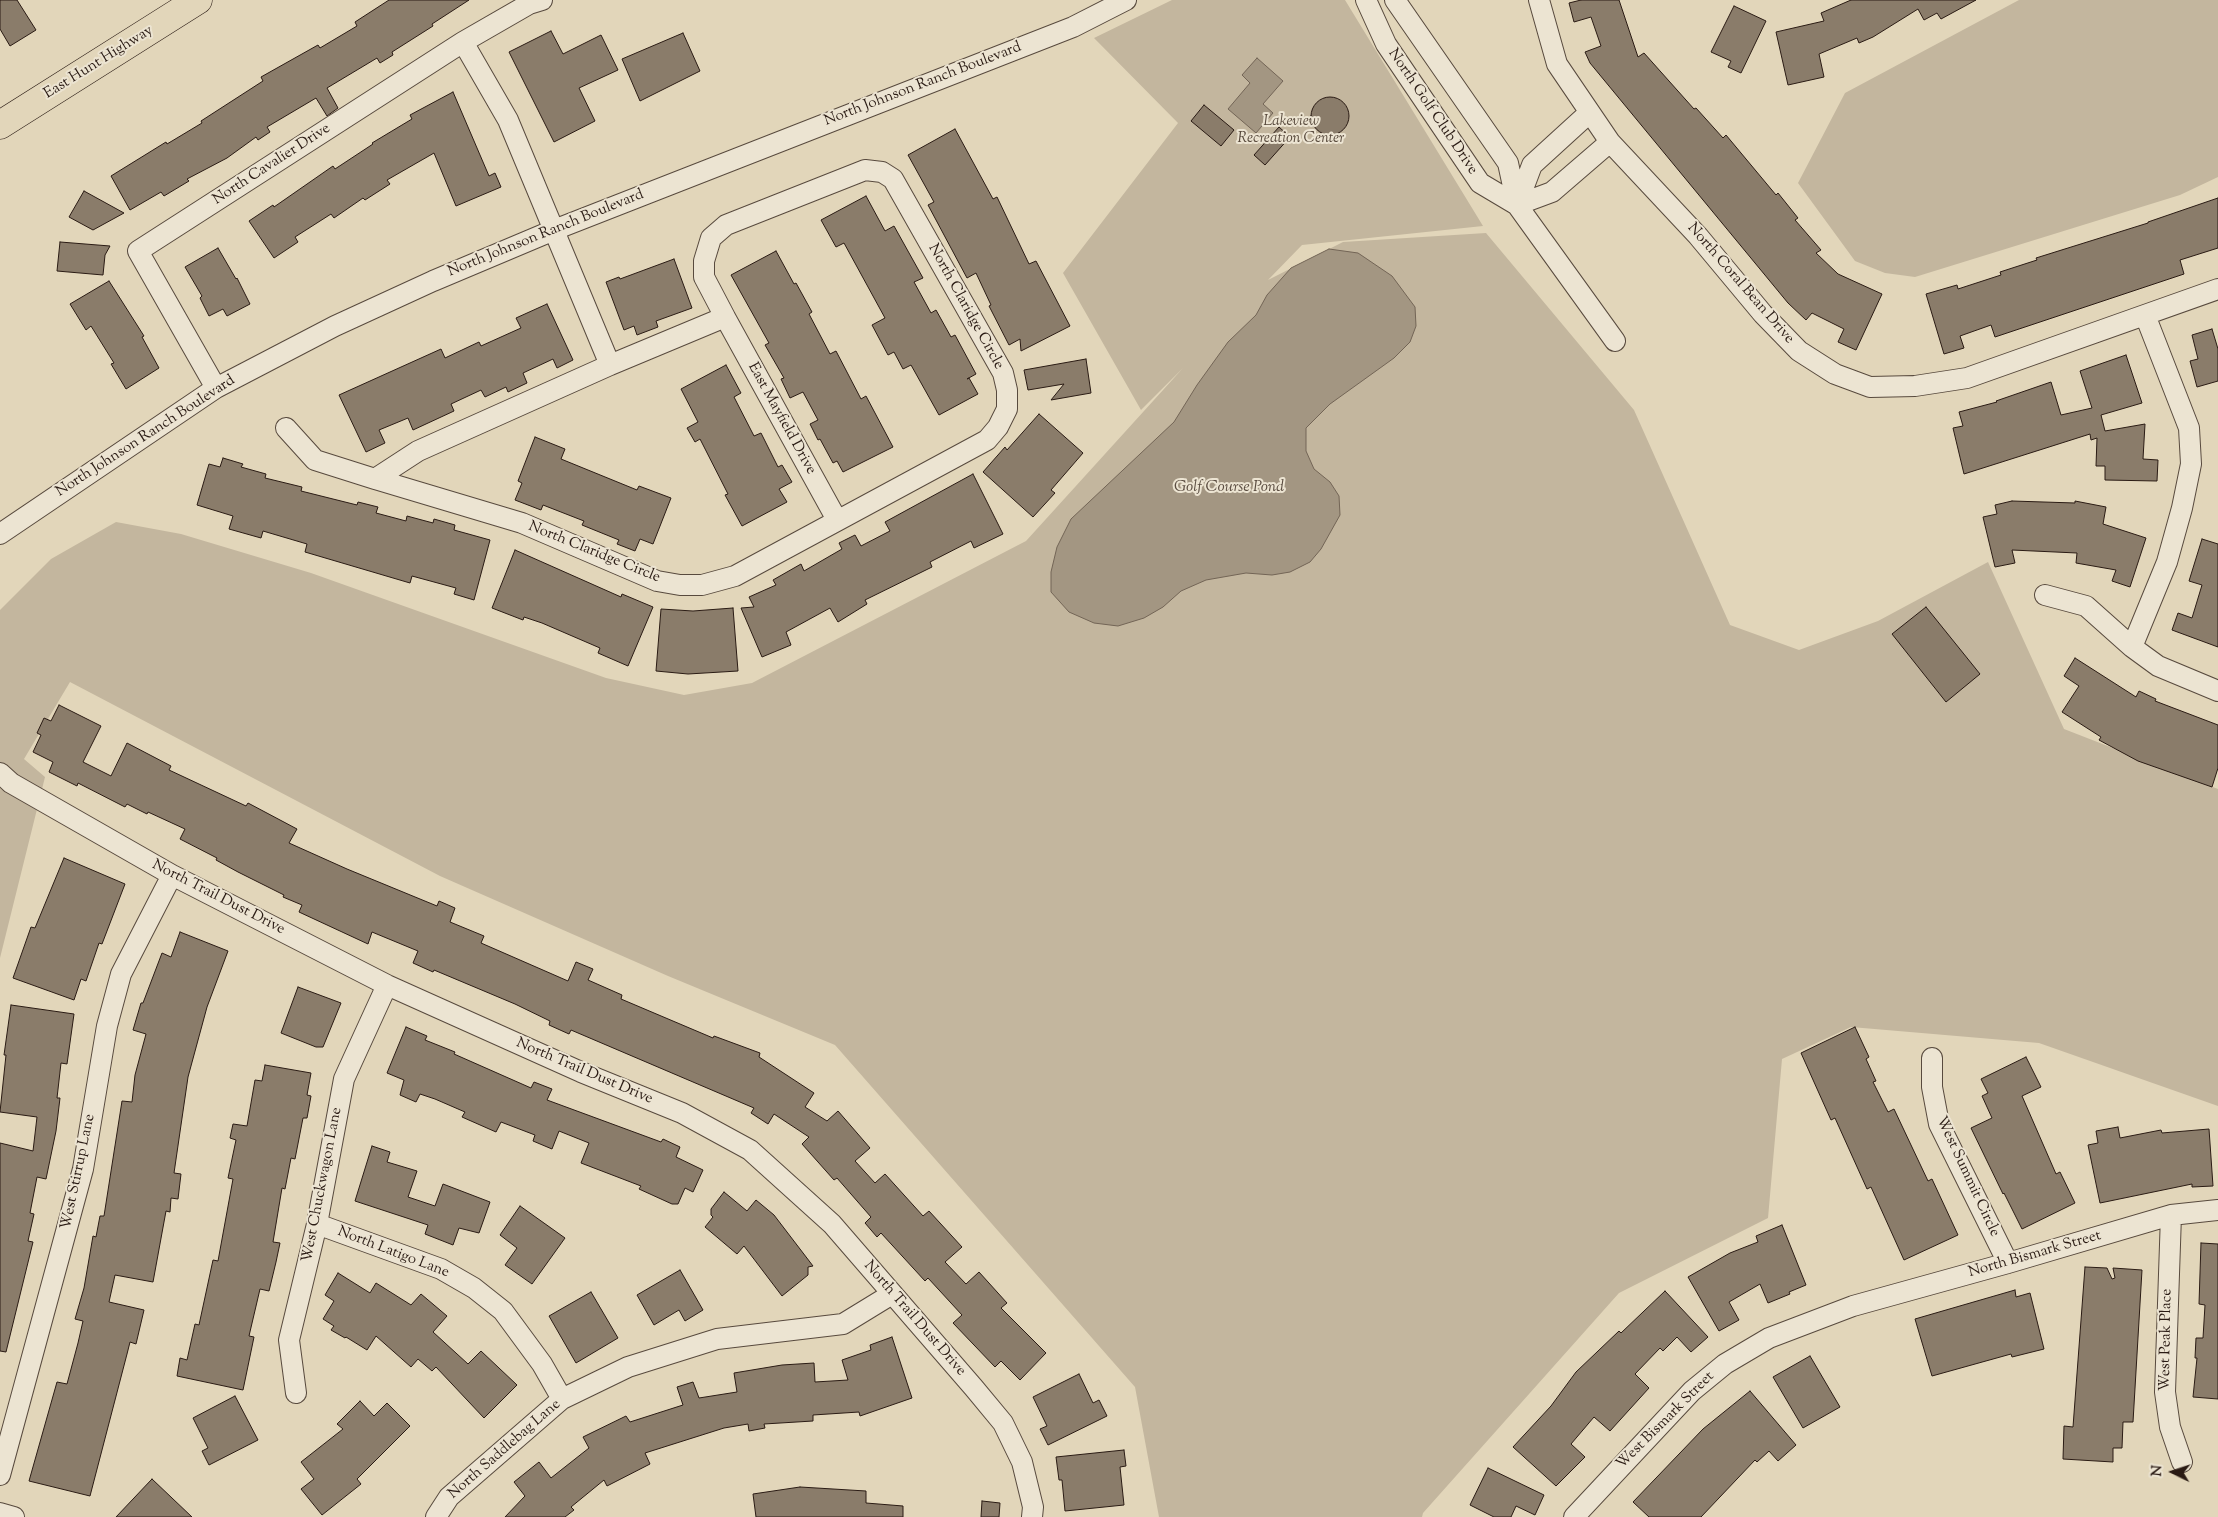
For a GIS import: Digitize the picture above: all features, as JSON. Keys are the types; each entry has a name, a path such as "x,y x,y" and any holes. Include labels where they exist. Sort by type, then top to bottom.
{"main road":[{"name":"East Hunt Highway","path":"0,126 198,0"}],"street":[{"name":"North Cavalier Drive","path":"216,388 138,251 463,42 529,4 542,0"},
{"name":"North Johnson Ranch Boulevard","path":"0,534 216,388 371,310 433,281 554,230 1073,27 1126,0"},
{"name":"North Golf Club Drive","path":"1366,0 1386,44 1480,183 1517,206 1615,341"},
{"name":"North Golf Club Drive","path":"1395,0 1508,163 1517,206"},
{"name":"North Coral Bean Drive","path":"1539,0 1557,64 1610,142 1698,236 1764,314 1799,351 1834,374 1870,387 1915,386 1967,378 2218,289"},
{"path":"463,42 508,120 610,365"},
{"path":"1517,206 1532,165 1590,113"},
{"path":"1517,206 1552,192 1610,142"},
{"name":"North Claridge Circle","path":"286,428 315,460 522,523 657,581 680,585 702,585 735,576 987,440 998,427 1007,409 1007,390 1002,373 893,179 882,172 865,170 726,225 711,238 704,261 704,278 725,317"},
{"path":"2132,647 2167,562 2182,508 2191,464 2189,428 2145,315"},
{"path":"375,479 418,452 610,365 725,317"},
{"name":"East Mayfield Drive","path":"725,317 837,520"},
{"path":"2045,595 2086,606 2132,647 2158,666 2218,691"},
{"name":"North Trail Dust Drive","path":"0,773 18,788 172,875 387,985 581,1072 682,1113 750,1150 832,1224 974,1388 1002,1424 1022,1462 1033,1507 1032,1517"},
{"name":"West Stirrup Lane","path":"0,1476 83,1169 107,1026 121,974 172,875"},
{"name":"West Chuckwagon Lane","path":"296,1393 289,1340 317,1224 344,1079 387,985"},
{"name":"West Summit Circle","path":"1932,1058 1932,1087 1939,1124 2008,1263"},
{"name":"North Bismark Street","path":"1853,1306 2171,1215 2218,1210"},
{"name":"West Peak Place","path":"2171,1215 2166,1392 2170,1427 2182,1462"},
{"name":"North Latigo Lane","path":"317,1224 442,1269 474,1288 503,1311 542,1364 562,1398"},
{"name":"North Saddlebag Lane","path":"436,1517 449,1497 562,1398 628,1367 718,1339 843,1324 892,1294"},
{"name":"West Bismark Street","path":"1574,1517 1692,1391 1725,1364 1769,1338 1853,1306"},
{"path":"0,1513 14,1517"}],"green space":[{"name":"Lakeview Recreation Center","path":"1172,0 1345,0 1483,226 1302,245 1268,280 1343,242 1486,233 1634,410 1730,625 1799,650 1878,621 1988,562 2064,729 2218,789 2218,1106 2039,1043 1851,1027 1782,1059 1768,1218 1619,1293 1423,1513 1422,1517 1159,1517 1135,1387 835,1045 668,976 440,876 70,682 24,759 45,777 0,958 0,610 51,559 116,522 181,534 311,573 606,678 684,695 752,683 1026,541 1183,368 1141,410 1063,273 1178,123 1094,38"},
{"path":"2019,0 2218,0 2218,177 2180,195 1915,277 1885,273 1855,261 1798,183 1845,93"}],"water":[{"path":"1257,58 1283,81 1263,104 1273,113 1256,133 1228,109 1250,83 1242,75"},
{"name":"Golf Course Pond","path":"1329,249 1358,253 1392,276 1415,307 1416,326 1410,342 1394,358 1330,404 1306,428 1306,451 1314,469 1330,482 1339,496 1340,515 1321,549 1310,562 1290,572 1272,575 1246,573 1206,580 1181,591 1163,607 1144,618 1118,626 1094,623 1069,612 1051,592 1051,572 1057,547 1071,519 1174,422 1197,385 1228,342 1256,315 1267,295 1291,268"}],"building":[{"path":"0,0 17,0 36,30 10,46 0,29"},
{"path":"389,0 469,0 392,52 393,55 380,63 377,58 327,88 338,108 327,116 316,98 267,127 270,132 258,140 256,137 227,158 187,179 189,181 164,196 161,192 130,210 111,176 166,142 167,144 202,123 201,121 263,81 261,77 318,45 320,48 357,26 355,22"},
{"path":"1581,0 1619,0 1638,57 1644,53 1723,138 1726,135 1776,195 1778,193 1798,218 1795,220 1821,250 1816,253 1838,274 1882,294 1856,350 1838,342 1844,329 1812,313 1806,320 1788,303 1590,63 1585,52 1601,46 1591,17 1574,22 1569,3"},
{"path":"1851,0 1976,0 1941,19 1937,13 1924,20 1918,9 1873,37 1859,43 1857,38 1819,54 1824,77 1788,85 1776,32 1824,21 1821,13"},
{"path":"1734,6 1766,21 1741,73 1728,67 1731,61 1711,52"},
{"path":"551,31 563,54 601,35 618,70 579,88 595,121 554,142 509,52"},
{"path":"683,33 700,71 640,101 622,59"},
{"path":"453,92 489,176 495,173 501,187 456,206 434,153 387,180 390,184 365,200 363,198 334,218 331,214 295,237 298,242 274,258 249,221 273,205 274,207 333,166 335,169 372,143 412,119 410,115"},
{"path":"1330,97 1337,98 1343,103 1348,109 1348,123 1343,129 1337,134 1330,135 1323,134 1317,129 1312,123 1311,116 1312,109 1317,103 1323,98"},
{"path":"1204,105 1234,130 1221,146 1191,121"},
{"path":"1279,127 1290,137 1265,165 1254,155"},
{"path":"955,129 993,199 997,197 1029,264 1036,261 1070,326 1021,351 1020,339 1009,345 989,306 991,305 976,273 967,278 928,205 934,202 908,155"},
{"path":"84,191 124,213 93,230 69,217"},
{"path":"866,196 885,231 894,226 923,278 914,282 931,313 936,310 951,337 955,335 976,374 967,379 969,378 978,394 939,415 911,365 903,369 894,352 888,355 872,325 885,318 844,243 836,247 821,220"},
{"path":"2218,198 2218,248 2180,260 2184,274 1995,337 1991,325 1960,336 1964,348 1944,354 1926,294 1957,285 1958,289 2001,275 2000,272 2037,260 2036,258 2148,223"},
{"path":"60,242 110,246 105,255 103,275 57,271"},
{"path":"218,248 237,278 250,304 227,316 223,309 209,316 200,298 202,296 185,267"},
{"path":"776,251 812,312 809,314 830,354 836,351 861,399 866,396 893,447 843,472 837,461 833,463 810,424 818,420 803,392 790,398 781,379 784,378 765,345 769,343 731,275"},
{"path":"674,259 692,308 656,321 658,327 637,335 634,326 624,330 606,282 619,277 620,279"},
{"path":"109,281 144,336 142,337 159,368 126,389 111,364 114,363 91,326 86,330 70,304"},
{"path":"547,304 573,360 557,368 553,359 523,373 527,383 508,392 506,387 485,397 481,390 451,404 454,411 413,430 408,418 379,430 385,443 366,452 339,395 441,349 445,358 479,342 481,346 521,328 516,318"},
{"path":"2212,329 2218,349 2218,381 2197,387 2190,361 2198,359 2192,335"},
{"path":"2126,355 2142,403 2101,415 2105,431 2145,424 2143,459 2158,460 2157,481 2105,480 2105,466 2096,466 2097,438 2091,440 2090,434 1964,474 1953,428 1963,426 1959,412 1997,402 2051,382 2061,415 2092,408 2080,371"},
{"path":"1086,359 1091,393 1051,400 1064,384 1028,390 1024,370"},
{"path":"726,365 741,393 734,397 754,436 761,433 778,467 782,465 792,482 779,489 787,502 742,526 725,495 728,494 700,439 695,442 687,428 698,422 681,389"},
{"path":"1039,414 1083,453 1051,490 1055,493 1033,517 983,472 1005,447 1007,450"},
{"path":"535,437 565,449 561,459 637,490 639,486 671,498 653,544 640,539 635,551 617,544 619,540 582,525 584,521 543,505 541,510 515,500 522,483 518,481"},
{"path":"223,458 243,464 241,467 266,474 265,478 302,487 301,491 357,505 358,502 378,507 376,513 406,521 407,516 433,523 434,519 455,525 454,530 490,540 474,600 454,594 456,588 412,576 410,583 305,552 307,544 263,531 261,538 229,529 233,516 197,505 209,464 220,467"},
{"path":"973,474 1003,534 974,548 971,541 930,562 932,567 865,600 867,604 838,622 830,608 786,632 791,645 762,657 741,608 754,607 749,597 776,585 773,580 801,564 804,571 842,549 839,543 855,535 861,546 890,531 885,522"},
{"path":"2012,501 2075,503 2075,501 2106,507 2103,524 2146,538 2130,587 2112,581 2116,570 2076,563 2077,553 2012,550 2015,563 1995,567 1983,517 1997,514 1995,505"},
{"path":"2202,539 2218,544 2218,647 2172,630 2178,613 2192,618 2202,585 2189,581"},
{"path":"515,550 621,597 622,594 653,607 628,666 598,653 600,648 542,623 524,617 523,620 492,608"},
{"path":"1926,607 1980,674 1946,702 1892,634"},
{"path":"733,608 738,671 688,674 656,671 661,609 693,611"},
{"path":"2075,658 2136,697 2139,691 2156,699 2155,701 2218,725 2218,768 2212,787 2138,761 2099,740 2101,737 2062,712 2079,686 2064,676"},
{"path":"59,705 101,726 83,762 111,776 127,743 171,766 169,770 246,806 248,803 297,829 289,843 437,906 439,901 455,908 450,922 484,936 481,943 568,981 576,962 593,969 588,980 622,995 621,999 713,1038 714,1036 760,1053 759,1057 814,1093 805,1107 827,1121 838,1111 870,1148 855,1161 875,1183 885,1174 923,1216 929,1211 962,1247 945,1262 966,1284 979,1272 1007,1303 1001,1308 1046,1353 1020,1380 1001,1361 995,1367 953,1323 962,1315 928,1278 925,1281 881,1233 877,1237 865,1223 871,1217 837,1178 834,1180 802,1144 809,1137 774,1114 768,1124 751,1113 754,1108 571,1030 569,1034 549,1025 550,1021 515,1004 413,963 418,951 372,932 368,944 299,912 302,905 283,897 284,895 238,872 216,860 217,858 180,839 185,829 127,804 125,807 78,783 77,786 49,772 53,762 33,752 41,735 37,733 44,718 51,721"},
{"path":"64,858 125,884 102,944 99,943 86,981 81,979 74,1000 13,978 31,927 35,928"},
{"path":"180,932 228,951 207,1007 188,1077 174,1173 181,1174 178,1199 171,1198 170,1212 166,1211 153,1282 115,1275 109,1302 144,1310 136,1344 130,1342 90,1496 29,1481 57,1382 67,1384 78,1343 83,1321 75,1319 84,1288 93,1236 96,1237 100,1216 104,1216 122,1101 132,1102 135,1075 146,1034 133,1030 141,1003 143,1003 162,953 171,957"},
{"path":"298,987 341,1003 323,1047 316,1047 281,1033"},
{"path":"11,1005 74,1014 67,1064 61,1063 57,1098 60,1098 56,1131 46,1179 37,1177 30,1213 34,1214 28,1241 33,1242 6,1352 0,1351 0,1143 33,1151 37,1117 0,1112 6,1055 4,1055"},
{"path":"406,1027 427,1036 425,1040 531,1088 534,1082 552,1089 547,1100 661,1142 663,1139 680,1147 676,1157 703,1170 693,1192 685,1188 678,1204 672,1204 639,1189 641,1186 581,1163 589,1143 559,1131 552,1149 533,1141 535,1135 501,1122 496,1132 462,1117 465,1112 435,1099 420,1094 416,1102 400,1095 404,1080 387,1073"},
{"path":"1855,1027 1869,1057 1866,1059 1876,1081 1873,1082 1888,1112 1894,1109 1928,1181 1932,1179 1958,1235 1904,1260 1871,1187 1867,1189 1835,1118 1831,1120 1801,1053"},
{"path":"2026,1057 2041,1087 2022,1096 2056,1174 2060,1172 2075,1203 2022,1229 1971,1128 1992,1118 1982,1096 1988,1093 1981,1079"},
{"path":"265,1065 311,1073 307,1095 311,1096 307,1118 303,1118 295,1159 291,1158 285,1189 282,1188 273,1242 280,1243 269,1291 260,1289 249,1336 254,1337 243,1390 177,1376 180,1358 187,1360 195,1324 199,1325 213,1260 218,1261 233,1179 228,1178 236,1140 230,1138 233,1124 247,1126 255,1080 262,1081"},
{"path":"2118,1127 2120,1138 2161,1130 2162,1133 2209,1129 2213,1186 2192,1187 2192,1184 2100,1203 2088,1145 2098,1143 2096,1131"},
{"path":"372,1146 390,1152 387,1162 417,1171 408,1197 435,1206 443,1184 490,1202 479,1233 459,1228 453,1245 425,1234 428,1225 355,1201"},
{"path":"724,1192 747,1211 756,1200 774,1215 813,1266 808,1267 808,1275 782,1296 744,1246 737,1254 705,1227 713,1217 711,1209"},
{"path":"520,1206 565,1238 532,1284 505,1265 517,1248 500,1235"},
{"path":"1782,1225 1806,1285 1768,1303 1760,1284 1729,1302 1739,1320 1719,1331 1688,1277 1730,1253 1758,1242 1756,1236"},
{"path":"2201,1243 2218,1244 2218,1399 2193,1397 2197,1358 2195,1358 2196,1338 2203,1338 2205,1305 2199,1304"},
{"path":"2085,1267 2107,1268 2112,1279 2115,1278 2113,1268 2142,1270 2133,1422 2123,1422 2122,1448 2113,1448 2113,1462 2063,1459 2064,1426 2073,1427"},
{"path":"680,1270 703,1310 685,1321 679,1310 654,1325 637,1295"},
{"path":"338,1273 370,1293 376,1283 411,1305 421,1294 447,1316 433,1332 468,1364 481,1351 517,1385 484,1418 436,1367 432,1371 418,1359 411,1367 376,1336 367,1350 331,1330 334,1326 323,1319 334,1301 325,1295"},
{"path":"2015,1290 2016,1297 2030,1293 2044,1349 2012,1357 2011,1354 1932,1376 1915,1319"},
{"path":"1665,1291 1708,1337 1691,1352 1677,1337 1663,1351 1660,1348 1635,1374 1649,1388 1610,1431 1594,1417 1571,1444 1585,1457 1556,1486 1513,1447 1551,1406 1576,1372"},
{"path":"591,1292 618,1338 576,1363 549,1316"},
{"path":"892,1337 912,1398 860,1416 859,1412 813,1415 813,1421 764,1424 765,1428 749,1431 748,1424 724,1428 645,1453 650,1464 607,1486 604,1480 571,1507 574,1510 565,1517 505,1517 525,1496 514,1482 539,1462 551,1478 589,1448 583,1437 626,1416 630,1422 683,1405 677,1387 693,1382 699,1398 737,1392 734,1373 782,1365 814,1363 815,1382 848,1380 842,1360 871,1350 870,1345"},
{"path":"1810,1356 1840,1407 1803,1428 1773,1377"},
{"path":"1079,1374 1093,1403 1099,1400 1107,1416 1048,1445 1040,1429 1047,1426 1033,1397"},
{"path":"1750,1391 1796,1445 1778,1461 1769,1451 1757,1462 1755,1460 1701,1517 1649,1517 1633,1502 1703,1429"},
{"path":"235,1396 258,1440 209,1465 202,1451 208,1448 193,1418"},
{"path":"360,1401 374,1416 387,1403 410,1426 357,1479 361,1484 322,1515 301,1489 314,1479 301,1462 343,1429 337,1424"},
{"path":"1124,1450 1126,1466 1120,1467 1124,1505 1065,1511 1062,1480 1059,1480 1056,1457"},
{"path":"1488,1468 1544,1495 1535,1515 1516,1506 1511,1517 1494,1517 1470,1505"},
{"path":"152,1479 192,1517 116,1517"},
{"path":"800,1487 866,1491 866,1503 903,1506 903,1517 756,1517 753,1494"},
{"path":"982,1501 1000,1503 999,1517 981,1517"}]}
